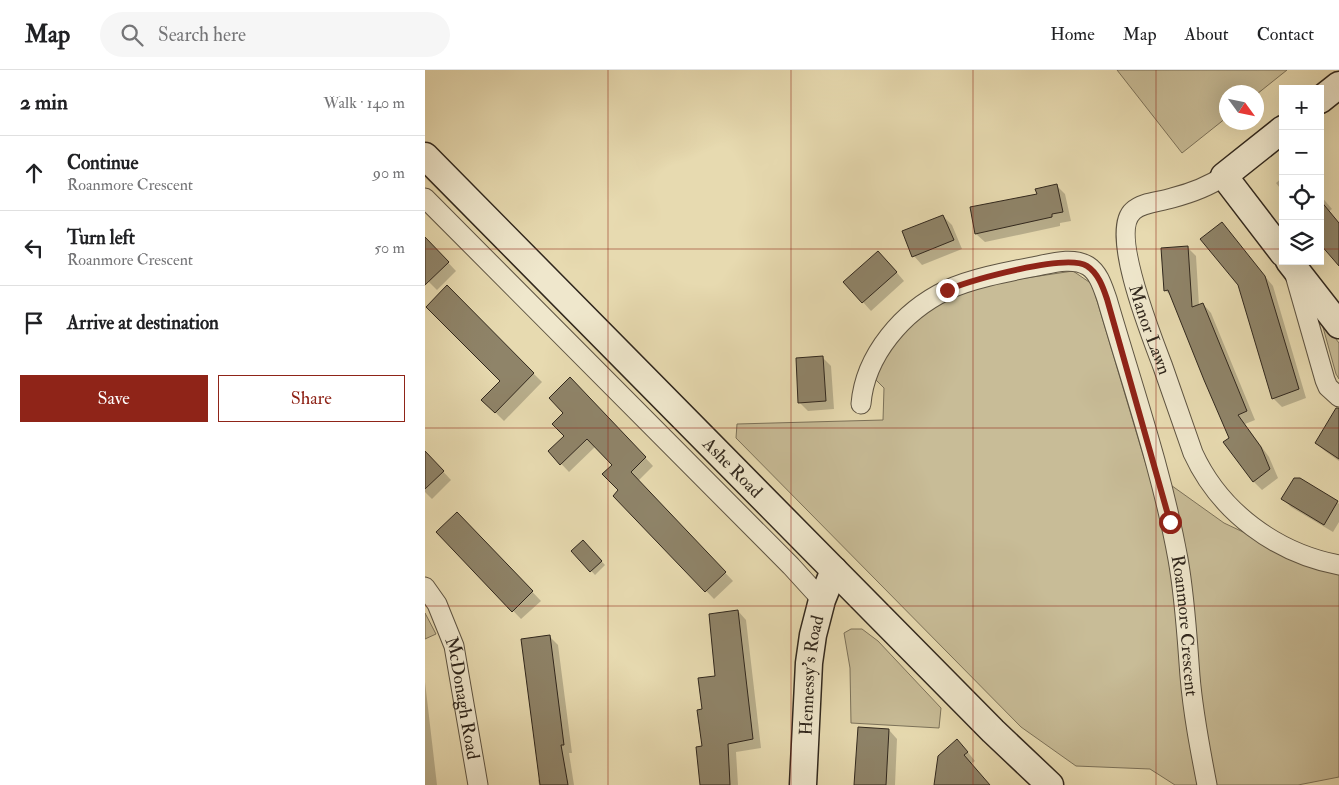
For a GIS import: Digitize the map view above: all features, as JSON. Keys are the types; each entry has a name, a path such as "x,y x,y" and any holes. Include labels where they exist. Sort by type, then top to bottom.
{"main road":[{"path":"1324,97 1339,85"},
{"path":"1279,248 1224,176 1282,130"},
{"name":"Ashe Road","path":"425,156 993,731 1048,783"},
{"path":"1292,265 1339,325"},
{"name":"Hennessy's Road","path":"803,785 811,648 815,623 834,570"}],"street":[{"name":"Manor Lawn","path":"1224,176 1198,190 1143,206 1131,212 1126,222 1125,233 1127,253 1134,283 1193,453 1211,486 1240,517 1265,535 1311,558 1339,565"},
{"path":"425,198 791,566 822,600"},
{"path":"470,244 491,223"},
{"name":"Roanmore Crescent","path":"861,404 867,372 879,351 900,324 936,296 965,284 1033,267 1063,262 1077,262 1091,269 1100,281 1107,299 1174,539 1185,604 1190,677 1197,730 1207,785"},
{"path":"1290,265 1325,380 1328,387 1339,397"},
{"path":"587,361 608,342"},
{"name":"McDonagh Road","path":"425,587 437,604 454,646 478,785"}],"shaded area":[{"path":"1117,70 1287,70 1264,88 1264,85 1219,85 1219,124 1182,153"},
{"path":"1073,271 1092,284 1147,468 1224,523 1328,572 1339,574 1339,777 1298,785 1175,785 1150,769 1076,766 1021,727 736,438 737,424 883,420 884,388 871,375 906,327 965,287"},
{"path":"1321,320 1339,343 1339,379 1336,374"},
{"path":"425,613 436,634 425,639"},
{"path":"851,629 862,629 878,641 941,708 939,728 851,723 850,668 844,633"}],"building":[{"path":"1057,184 1063,212 1052,214 1052,217 975,234 970,207 1037,194 1035,189"},
{"path":"1324,205 1339,223 1339,266 1324,249"},
{"path":"943,215 954,240 912,257 902,231"},
{"path":"1222,222 1265,276 1299,389 1272,399 1238,285 1200,239"},
{"path":"425,237 449,262 425,285"},
{"path":"1188,246 1192,307 1203,303 1247,411 1238,415 1261,447 1270,469 1253,482 1223,442 1229,438 1168,290 1164,291 1161,248"},
{"path":"878,251 897,272 862,303 843,282"},
{"path":"447,285 534,373 495,413 481,400 500,381 426,307"},
{"path":"823,356 826,401 798,403 796,358"},
{"path":"570,377 646,457 631,472 726,572 705,592 613,496 618,490 602,474 612,465 587,439 560,465 548,451 564,436 552,424 563,413 549,398"},
{"path":"1336,408 1339,408 1339,459 1315,443"},
{"path":"425,451 444,471 425,489"},
{"path":"1294,478 1300,478 1338,501 1324,525 1281,499"},
{"path":"457,512 533,591 512,612 436,532"},
{"path":"583,540 602,561 590,572 571,551"},
{"path":"738,610 753,739 728,744 730,785 700,785 696,747 702,746 697,710 702,709 698,678 715,676 709,614"},
{"path":"550,635 564,745 561,745 568,785 540,785 521,639"},
{"path":"858,727 889,729 886,785 854,785"},
{"path":"957,739 968,752 964,755 990,785 934,785 938,756"}],"route":[{"path":"947,290 970,282 1063,262 1077,262 1088,266 1095,273 1107,299 1170,522"}]}
